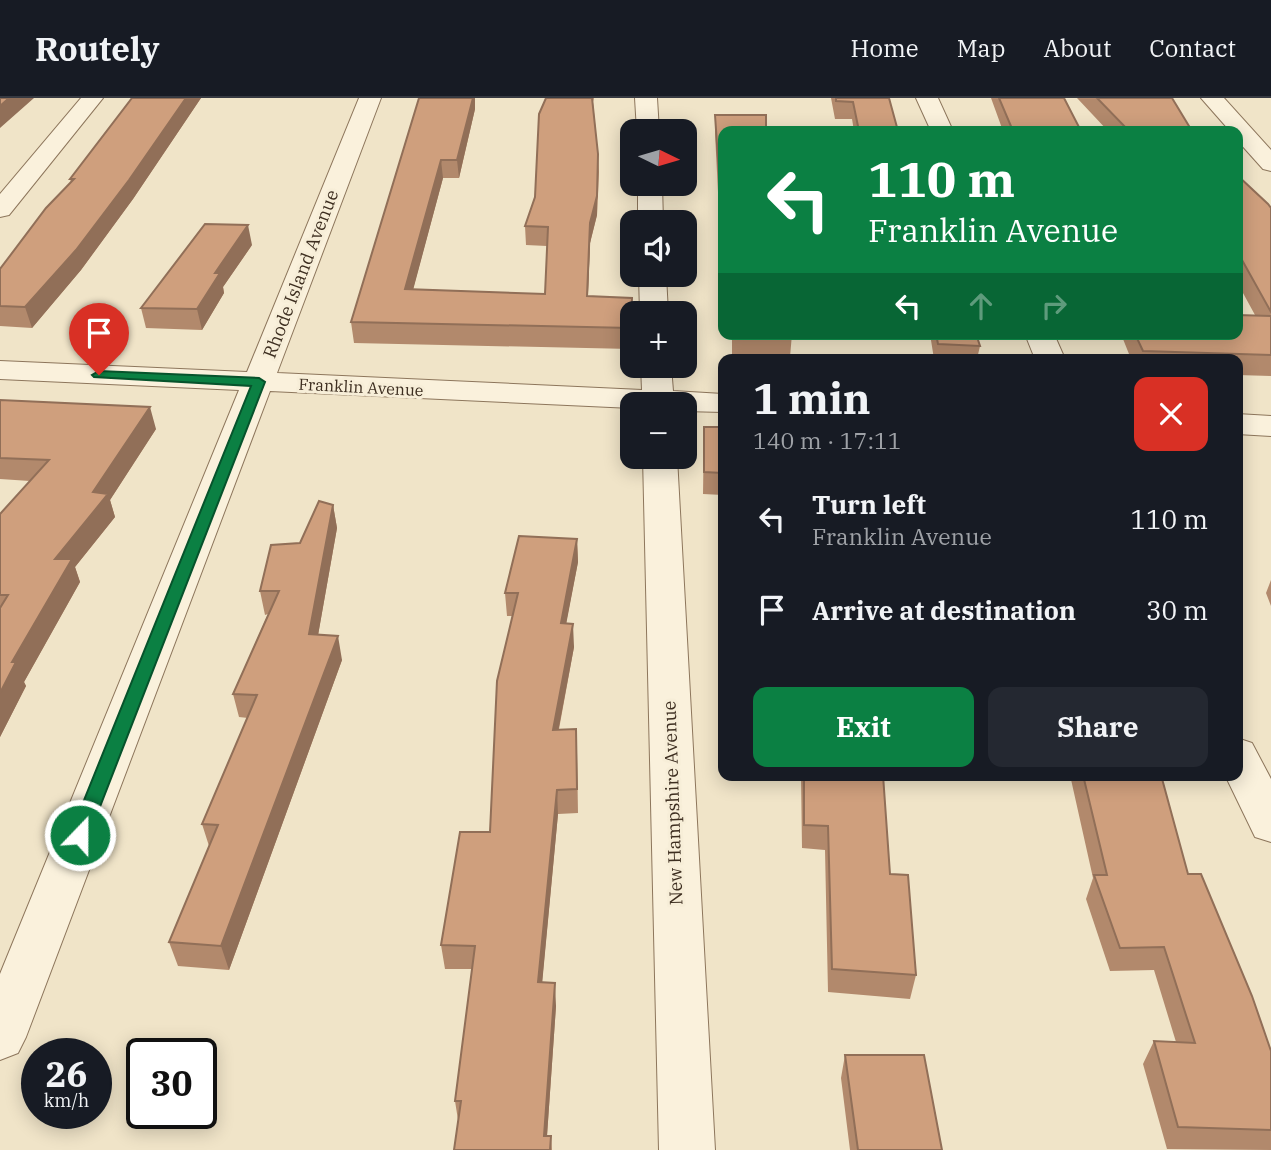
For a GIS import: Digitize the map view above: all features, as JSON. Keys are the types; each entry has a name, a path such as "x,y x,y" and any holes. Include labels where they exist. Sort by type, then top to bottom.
{"street":[{"path":"0,210 92,98"},
{"name":"Rhode Island Avenue","path":"0,1037 370,98"},
{"path":"646,98 647,119"},
{"path":"927,98 940,126"},
{"path":"1212,98 1237,126"},
{"path":"1243,133 1271,164"},
{"name":"Franklin Avenue","path":"0,370 620,400"},
{"name":"Franklin Avenue","path":"697,403 718,403"},
{"path":"1243,424 1271,426"},
{"name":"New Hampshire Avenue","path":"660,469 687,1150"},
{"path":"1243,767 1271,825"}],"building":[{"path":"0,98 9,98 0,106"},
{"path":"132,98 186,98 76,250 25,307 0,306 0,269 46,208 74,179 70,179"},
{"path":"419,98 473,98 457,160 441,160 405,289 545,294 548,227 525,226 535,197 539,114 546,98 592,98 598,154 597,196 590,223 587,296 632,298 632,301 620,301 620,328 351,322"},
{"path":"836,98 889,98 897,126 858,126 853,102 836,101"},
{"path":"999,98 1064,98 1078,126 1011,126"},
{"path":"1097,98 1172,98 1189,126 1124,126"},
{"path":"715,115 766,115 766,126 718,126 718,158"},
{"path":"1243,181 1271,208 1271,312 1243,262"},
{"path":"205,224 248,225 215,273 220,273 197,309 141,308"},
{"path":"1243,315 1271,316 1271,355 1143,351 1138,340 1243,340"},
{"path":"937,340 978,340 980,346 938,344"},
{"path":"0,400 150,407 93,492 108,494 55,559 72,559 12,662 16,662 0,693 0,608 8,595 0,595 0,514 49,460 0,458"},
{"path":"704,427 718,427 718,473 704,472"},
{"path":"319,501 333,505 309,634 338,636 221,946 169,942 218,825 202,824 257,695 233,694 279,591 260,591 271,545 300,543"},
{"path":"519,536 577,539 561,623 573,624 553,730 576,729 577,789 557,790 538,982 555,983 544,1136 551,1136 550,1150 454,1150 461,1101 455,1101 475,946 441,945 460,832 490,832 497,681 518,593 505,593"},
{"path":"804,781 883,781 890,874 908,875 916,975 832,969 828,826 804,825"},
{"path":"1084,781 1163,781 1188,874 1201,874 1252,996 1271,1051 1271,1130 1178,1127 1154,1041 1195,1043 1164,947 1120,948 1094,875 1107,875"},
{"path":"845,1055 924,1055 942,1150 858,1150"}],"route":[{"path":"80,835 259,382 99,375"}]}
